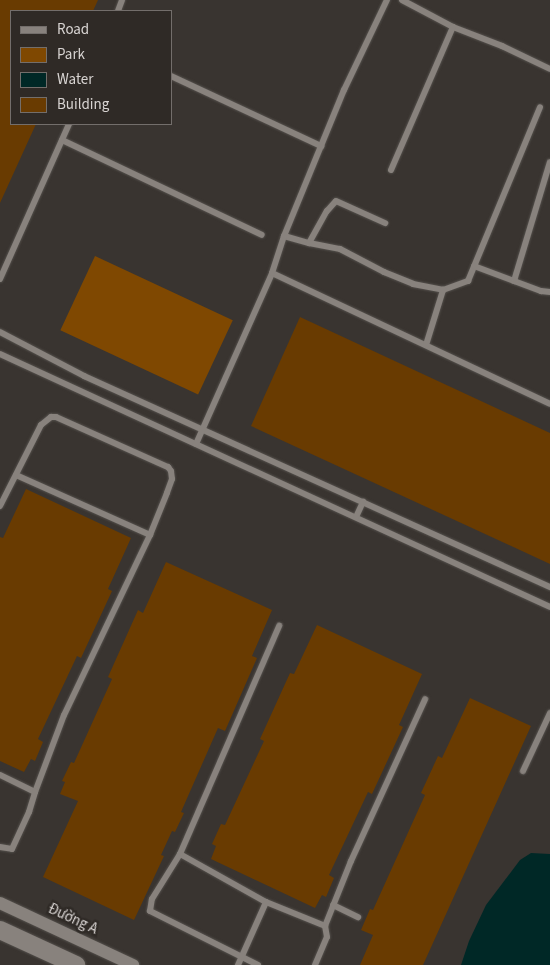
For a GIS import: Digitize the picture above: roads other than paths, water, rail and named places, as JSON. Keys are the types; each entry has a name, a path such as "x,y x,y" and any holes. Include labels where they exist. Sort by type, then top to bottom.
{"main road":[{"path":"0,930 76,965"}],"street":[{"name":"Đường A","path":"0,903 133,965"}],"lane":[{"path":"196,444 201,429 272,274 284,236 321,146 387,0"},
{"path":"402,0 453,27 502,46 550,69"},
{"path":"391,170 453,27"},
{"path":"172,76 321,146"},
{"path":"284,236 340,249 384,272 413,284 443,290 468,281 540,107"},
{"path":"0,279 70,125"},
{"path":"62,140 262,235"},
{"path":"514,281 550,162"},
{"path":"309,243 327,211 336,201 385,224"},
{"path":"474,266 541,291 550,292"},
{"path":"272,274 426,344 550,404"},
{"path":"426,344 443,290"},
{"path":"0,332 84,376 550,587"},
{"path":"0,354 550,606"},
{"path":"0,506 41,425 46,419 56,417 168,467 171,471 172,479 150,535 64,715 35,792 30,812 12,849 0,847"},
{"path":"16,475 150,535"},
{"path":"356,518 363,502"},
{"path":"258,965 150,911 152,899 180,854 279,626"},
{"path":"315,965 327,938 325,926 350,860 425,699"},
{"path":"523,771 550,712"},
{"path":"0,774 35,792"},
{"path":"180,854 266,902 325,926"},
{"path":"238,965 266,902"},
{"path":"333,905 358,917"}],"water":[{"path":"531,853 550,854 550,965 461,965 469,941 486,905 520,860"}]}
